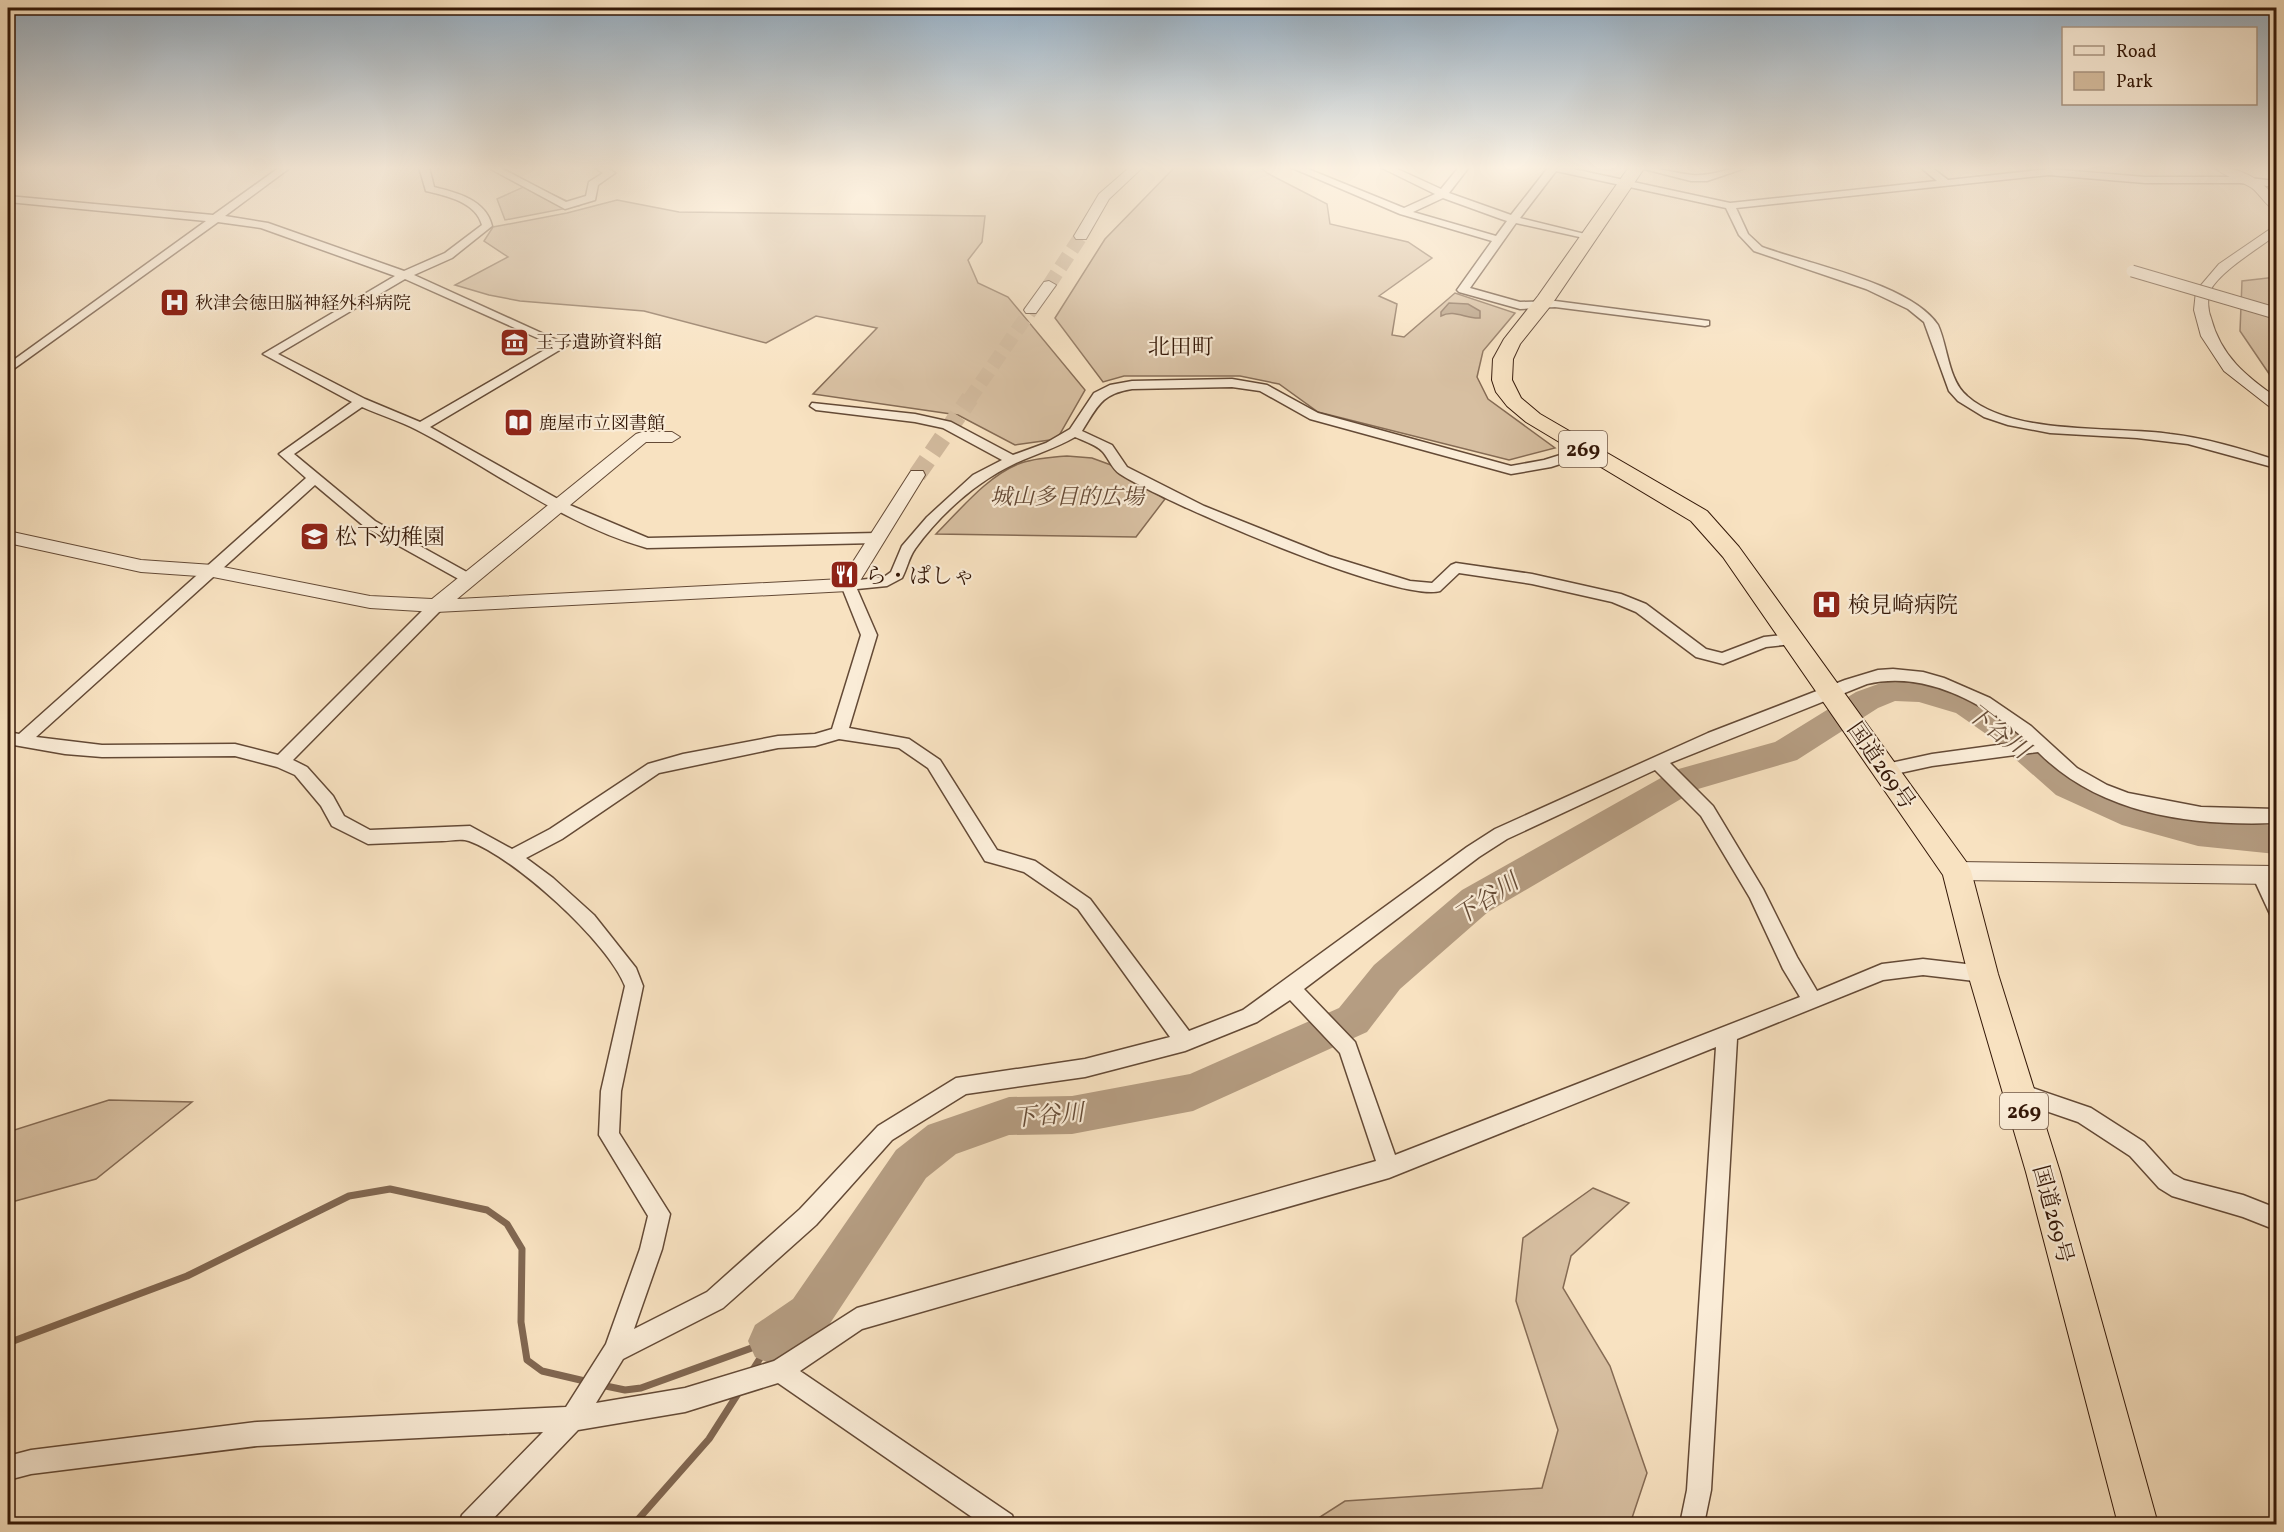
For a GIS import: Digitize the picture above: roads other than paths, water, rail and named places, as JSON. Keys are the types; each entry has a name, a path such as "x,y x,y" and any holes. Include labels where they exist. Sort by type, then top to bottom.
{"highway":[{"name":"国道269号","path":"1589,238 1511,343 1503,360 1502,380 1506,392 1533,418 1699,516 1731,552 1957,871 1983,974 2043,1172 2138,1524"}],"street":[{"path":"8,369 187,238"},
{"path":"301,238 404,276 562,345 421,427"},
{"path":"473,238 438,262 404,276 269,354 361,402 421,427 560,506 623,535 647,543 877,538"},
{"path":"1493,238 1498,240 1463,290 1524,308 1538,309 1555,304 1706,323"},
{"path":"1746,238 1758,249 1853,281 1916,309 1931,322 1939,343 1946,376 1955,392 1971,405 1989,414 2028,426 2055,431 2156,435 2196,441 2277,464"},
{"path":"2264,238 2224,267 2203,291 2201,310 2208,336 2229,368 2277,404"},
{"path":"2132,271 2275,313"},
{"path":"1031,310 1048,285"},
{"path":"8,537 141,567 213,571 370,602 436,606 848,585 887,581 897,575 906,549 932,520 978,478 1012,460 1051,446 1075,432 1098,396 1114,388 1232,383 1263,388 1314,416 1511,470 1546,464 1586,451"},
{"path":"361,402 286,454 370,524 469,579"},
{"path":"816,406 947,424 1012,460"},
{"path":"1075,432 1107,448 1122,470 1199,510 1324,559 1409,585 1435,588 1456,568 1533,579 1616,598 1641,608 1701,653 1723,659 1764,642 1792,639"},
{"path":"281,762 436,606 642,437 672,437"},
{"path":"848,585 917,475"},
{"path":"14,740 213,571 315,478"},
{"path":"839,733 855,687 869,635 848,585"},
{"path":"615,1351 715,1300 808,1217 885,1133 963,1085 1085,1068 1185,1042 1250,1016 1473,852 1501,834 1746,724 1840,706 1868,677 1895,673 1925,678 1978,699 2024,729 2037,746 2077,777 2103,791 2161,807 2196,812 2277,816"},
{"path":"512,857 556,834 654,768 778,742 815,740 839,733 903,743 934,764 991,856 1029,866 1084,904 1185,1042"},
{"path":"14,740 102,751 235,750 281,762 301,771 327,801 338,821 368,837 470,833 512,857 547,883 588,920 627,968 634,986 611,1091 609,1134 659,1214 651,1249 615,1351 572,1419 471,1524"},
{"path":"1886,770 1932,760 2037,746"},
{"path":"1658,762 1707,811 1757,894 1790,963 1813,1001"},
{"path":"1957,871 2269,875 2277,909"},
{"path":"8,1468 31,1462 257,1434 572,1419 685,1400 780,1371 857,1319 1389,1167 1882,972 1923,967 1983,974"},
{"path":"1291,988 1348,1048 1389,1167"},
{"path":"1692,1524 1699,1490 1727,1035"},
{"path":"2018,1092 2084,1115 2137,1149 2166,1181 2180,1189 2243,1206 2277,1220"},
{"path":"780,1371 1003,1524"}],"waterway":[{"name":"下谷川","path":"771,1341 809,1315 911,1164 943,1139 1009,1116 1072,1115 1193,1092 1353,1020 1387,977 1475,901 1687,779 1785,751 1867,700 1892,690 1919,691 1967,705 2000,728 2068,786 2134,815 2198,832 2276,840"},
{"path":"8,1343 187,1276 349,1196 390,1189 487,1210 507,1224 522,1249 521,1322 527,1360 542,1371 589,1382"},
{"path":"601,1385 625,1390 641,1388 771,1341 752,1371"},
{"path":"634,1524 709,1439 739,1392"}],"tunnel":[{"path":"1049,285 1079,238"},
{"path":"969,400 1031,310"},
{"path":"917,475 970,398"}],"place":[{"name":"秋津会徳田脳神経外科病院","path":"174,303"},
{"name":"王子遺跡資料館","path":"515,342"},
{"name":"鹿屋市立図書館","path":"518,423"},
{"name":"松下幼稚園","path":"314,536"},
{"name":"ら・ぱしゃ","path":"844,575"},
{"name":"検見崎病院","path":"1827,604"}],"district":[{"name":"北田町","path":"1181,346"}],"park label":[{"name":"城山多目的広場","path":"1067,496"}]}
